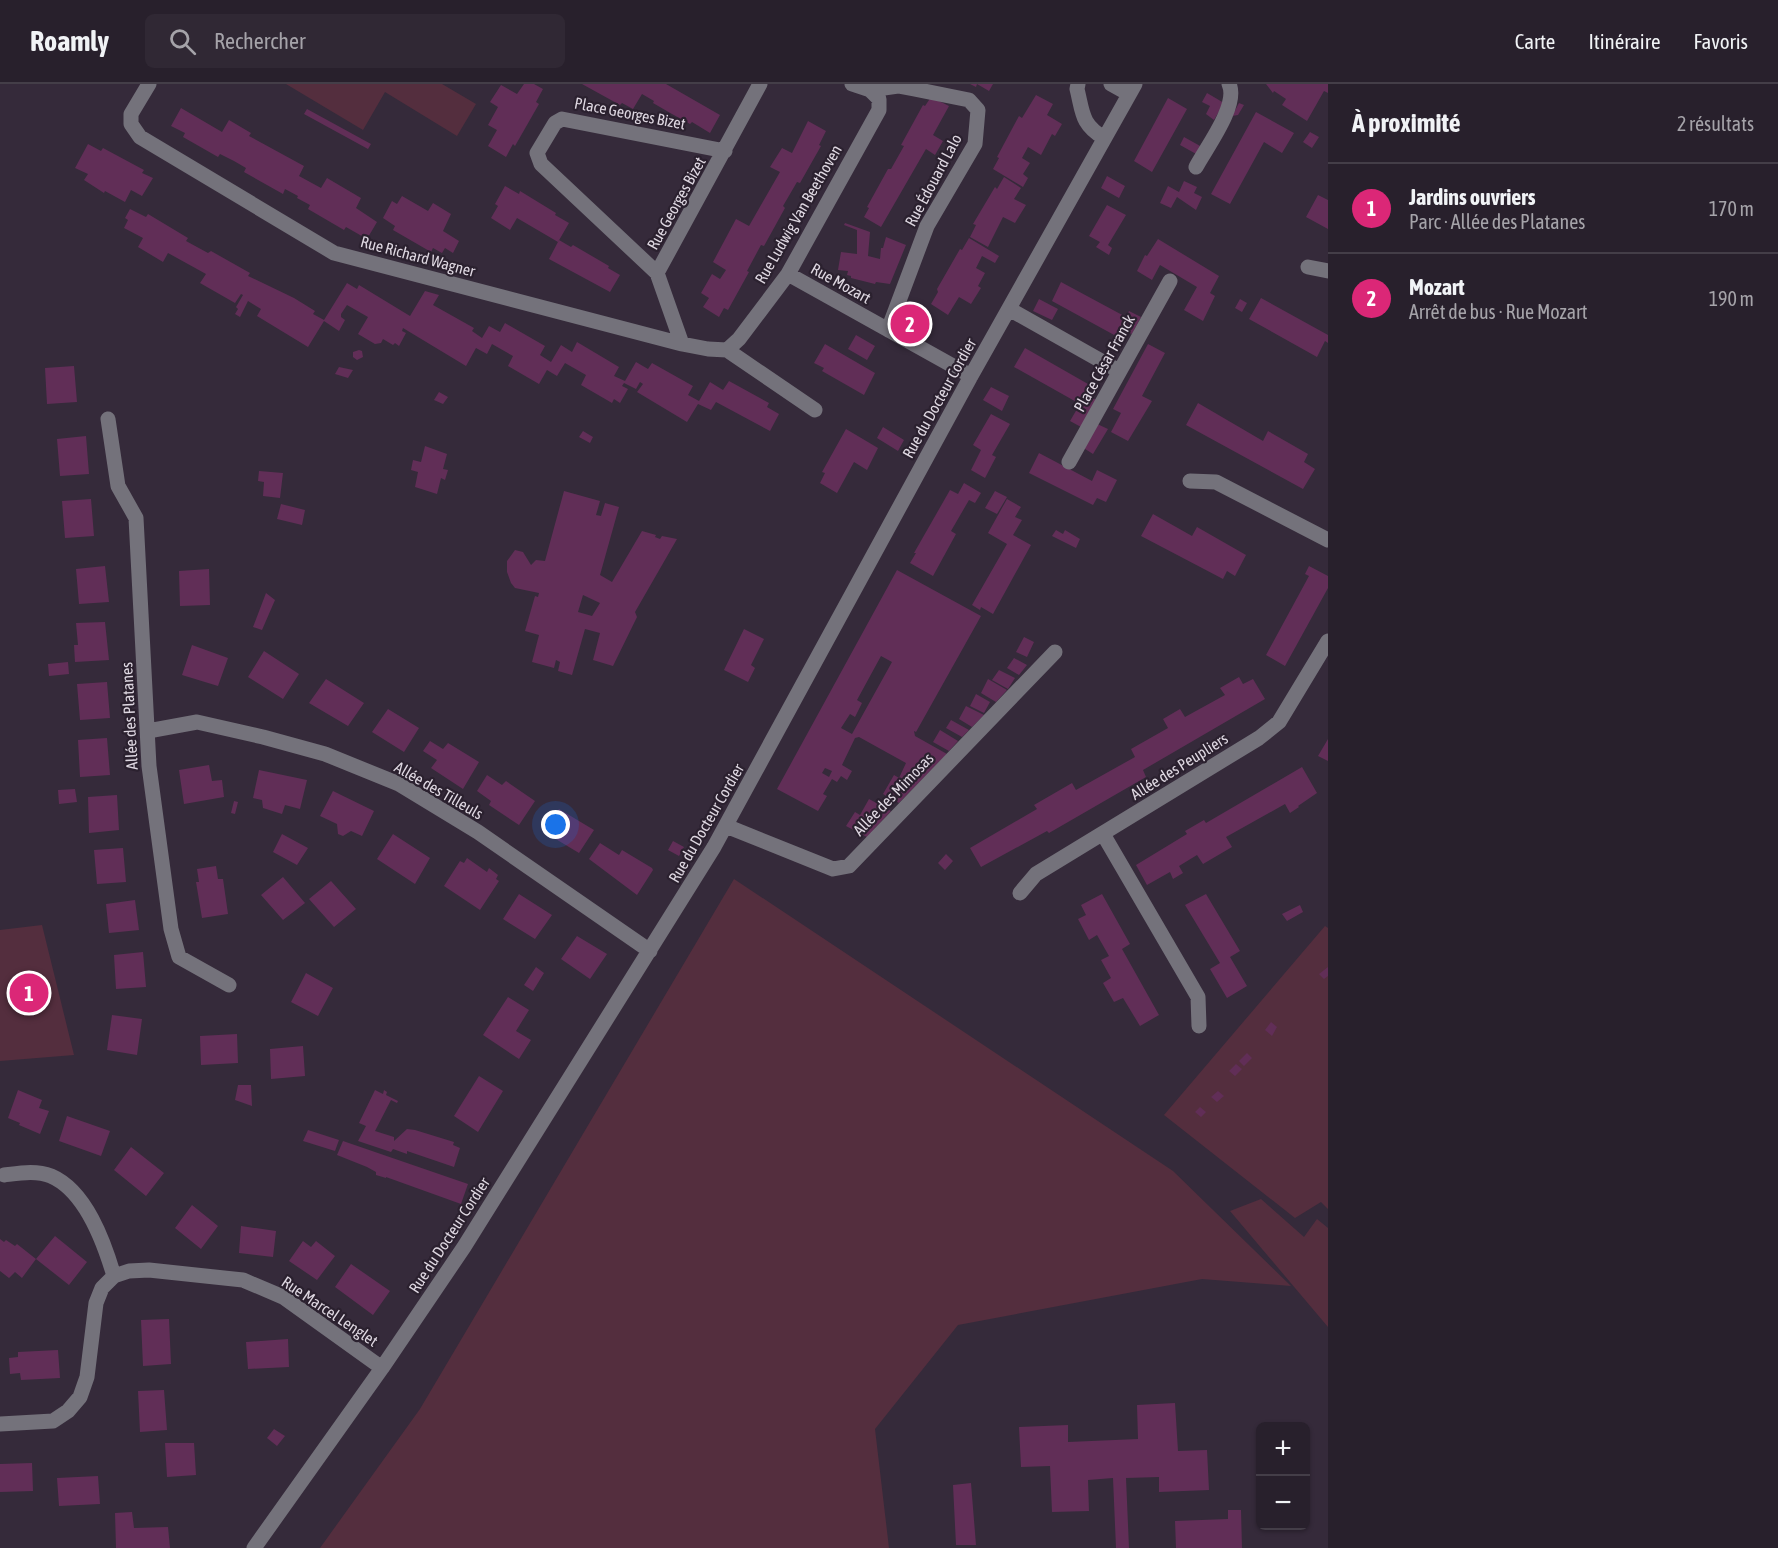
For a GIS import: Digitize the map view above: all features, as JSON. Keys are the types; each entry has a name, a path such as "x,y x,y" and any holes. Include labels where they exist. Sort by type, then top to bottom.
{"street":[{"name":"Rue Richard Wagner","path":"149,84 130,114 131,124 140,137 333,253 682,344 728,350"},
{"name":"Rue Georges Bizet","path":"682,344 657,273 760,84"},
{"path":"852,84 870,90"},
{"path":"1078,84 1077,89 1086,123 1104,138"},
{"path":"1111,84 1132,89"},
{"path":"1196,167 1230,107 1231,87 1229,84"},
{"name":"Rue Édouard Lalo","path":"870,90 898,86 969,100 978,110 975,144 927,226 888,330"},
{"name":"Rue du Docteur Cordier","path":"254,1548 382,1368 464,1247 726,826 971,376 1132,89"},
{"name":"Rue Ludwig Van Beethoven","path":"728,350 739,339 788,274 879,110 879,99 870,90"},
{"name":"Place Georges Bizet","path":"657,273 542,164 537,153 555,123 562,119 725,151"},
{"path":"1308,267 1328,271"},
{"name":"Rue Mozart","path":"788,274 971,376"},
{"name":"Place César Franck","path":"1068,462 1170,281"},
{"path":"1009,309 1119,372"},
{"path":"728,350 815,410"},
{"name":"Allée des Platanes","path":"108,419 118,486 136,518 149,766 171,929 179,957 229,985"},
{"path":"1190,481 1216,482 1328,540"},
{"name":"Allée des Peupliers","path":"1020,893 1036,874 1259,738 1279,722 1328,641"},
{"name":"Allée des Mimosas","path":"726,826 833,869 849,866 1054,652"},
{"name":"Allée des Tilleuls","path":"148,731 197,722 263,736 325,754 399,784 477,832 650,951"},
{"path":"1103,834 1198,998 1199,1026"},
{"path":"0,1424 53,1421 68,1411 80,1397 87,1377 96,1303 102,1288 114,1276 103,1239 68,1186 50,1175 29,1171 4,1175"},
{"name":"Rue Marcel Lenglet","path":"114,1276 129,1271 149,1270 243,1280 283,1298 382,1368"}],"shaded area":[{"path":"286,84 442,84 476,104 457,136 385,92 363,130"},
{"path":"734,879 1173,1171 1291,1286 1202,1279 958,1325 875,1429 889,1548 320,1548 420,1409"},
{"path":"42,925 74,1055 0,1061 0,930"},
{"path":"1325,926 1328,928 1328,1209 1321,1202 1295,1218 1164,1115"},
{"path":"1261,1199 1304,1237 1317,1219 1328,1228 1328,1327 1230,1211"}],"building":[{"path":"524,84 534,84 543,89 536,102 539,104 515,146 513,144 506,157 488,146 497,130 488,125 498,107 490,102 501,85 517,94"},
{"path":"582,84 666,84 720,115 710,133 672,114 642,94 633,109 622,103 620,105"},
{"path":"977,84 993,84 989,91"},
{"path":"1266,84 1328,84 1328,93 1324,91 1307,121 1282,105 1286,99 1274,91 1273,93"},
{"path":"1207,93 1224,103 1214,120 1206,114 1210,106 1202,102"},
{"path":"1036,95 1053,104 1047,115 1062,124 1055,136 1052,134 1041,155 1028,147 1022,158 1030,163 1023,174 1028,178 1023,187 993,169 1019,116 1022,118"},
{"path":"931,97 949,106 933,135 943,141 935,155 926,149 881,227 864,217 869,208 867,207 904,146 901,145 923,105 925,106"},
{"path":"1168,98 1187,109 1152,172 1134,161"},
{"path":"1239,103 1244,105 1238,115 1232,116"},
{"path":"181,108 222,132 229,120 251,133 249,136 304,166 299,176 321,188 327,178 361,198 356,208 377,222 367,239 346,227 344,230 308,209 310,205 297,198 298,196 285,189 283,194 244,172 246,168 234,161 220,154 218,157 183,137 185,133 171,126"},
{"path":"307,109 371,144 368,149 304,114"},
{"path":"1256,112 1294,133 1282,153 1264,142 1230,204 1211,194"},
{"path":"808,121 826,131 819,145 821,146 800,183 797,182 783,206 785,208 764,246 761,245 728,310 724,308 719,317 703,307 709,298 701,293 712,274 720,279 726,270 713,262 736,219 749,226 780,172 770,167 782,148 792,153"},
{"path":"1310,132 1319,137 1312,148 1303,142"},
{"path":"1184,137 1202,147 1198,155 1180,145"},
{"path":"88,144 101,151 103,148 144,170 142,173 153,178 142,196 131,190 125,202 105,191 104,193 84,180 88,174 75,168"},
{"path":"1107,176 1125,186 1119,198 1101,188"},
{"path":"1004,177 1021,188 1014,199 1026,205 1015,223 1003,217 988,247 970,237 976,225 973,224 995,187 997,189"},
{"path":"1184,181 1197,187 1194,193 1202,197 1196,210 1177,197 1171,208 1160,203 1168,186 1179,192"},
{"path":"505,186 519,194 520,191 569,223 558,242 517,218 510,230 491,218 498,206 495,204"},
{"path":"1318,195 1328,200 1328,229 1306,217"},
{"path":"402,196 428,211 433,203 451,214 443,231 459,241 453,253 445,248 442,253 433,248 431,252 393,230 395,226 383,218 392,201 397,204"},
{"path":"1107,205 1126,215 1108,245 1112,248 1109,255 1096,247 1100,242 1089,236"},
{"path":"130,209 146,217 148,214 188,238 186,241 208,253 211,251 250,273 248,276 294,298 315,311 313,314 324,320 347,283 357,289 359,285 410,316 425,291 439,295 433,305 474,328 472,331 482,338 489,326 500,332 505,323 545,346 540,355 551,362 561,345 572,352 577,342 619,367 614,376 625,381 636,362 648,369 652,363 693,386 688,395 699,401 710,382 723,390 729,381 769,403 767,407 779,414 770,431 716,402 711,410 698,404 687,422 637,392 643,384 640,382 636,389 624,383 622,386 628,389 620,403 614,399 612,403 581,385 586,375 565,363 557,376 547,370 539,384 508,366 513,356 492,344 487,354 476,348 466,366 403,328 402,331 406,333 399,346 383,339 381,343 375,344 358,334 368,317 347,305 341,314 345,320 339,331 324,321 308,347 257,316 261,309 248,301 240,317 235,314 243,295 241,294 235,303 200,283 206,274 168,253 163,262 138,247 143,238 124,228 128,220 125,218"},
{"path":"845,223 870,232 868,256 880,259 881,248 883,248 886,237 906,245 890,284 876,282 875,284 851,278 847,275 848,271 838,270 841,252 857,254 857,230 844,225"},
{"path":"969,238 999,256 995,263 982,256 976,268 985,273 978,286 981,288 971,304 959,297 948,315 931,304 960,249 962,250"},
{"path":"1158,239 1219,276 1210,293 1215,296 1203,321 1184,310 1197,287 1160,265 1152,280 1137,271 1145,255 1147,256"},
{"path":"559,240 571,247 573,245 620,275 610,292 549,259"},
{"path":"1061,282 1126,317 1129,311 1141,317 1132,334 1120,329 1116,336 1052,301"},
{"path":"1261,298 1328,335 1328,343 1325,341 1317,357 1249,319"},
{"path":"1039,299 1058,309 1052,320 1033,311"},
{"path":"1240,299 1247,303 1242,312 1235,308"},
{"path":"856,335 875,346 867,360 848,349"},
{"path":"825,344 875,373 864,395 822,371 824,368 814,363"},
{"path":"1148,344 1165,353 1142,396 1152,401 1128,441 1111,432 1121,413 1113,409"},
{"path":"1025,348 1088,384 1085,393 1096,400 1081,427 1070,421 1080,404 1014,367"},
{"path":"362,351 363,357 357,360 353,357 353,352"},
{"path":"74,366 77,402 47,404 45,368"},
{"path":"339,367 353,370 348,378 335,374"},
{"path":"991,387 1009,396 1002,411 983,400"},
{"path":"439,392 448,397 443,404 434,400"},
{"path":"1198,403 1263,441 1268,431 1308,454 1304,462 1315,469 1303,489 1186,425"},
{"path":"991,414 1010,424 992,455 996,457 985,478 971,470 981,450 973,445"},
{"path":"1095,423 1108,429 1093,454 1082,447"},
{"path":"883,427 904,440 898,451 877,438"},
{"path":"846,429 878,448 867,470 854,462 837,493 820,483 825,473 822,472"},
{"path":"583,431 593,437 590,443 579,437"},
{"path":"86,436 89,474 60,476 57,439"},
{"path":"425,446 447,454 443,469 448,470 445,480 441,478 437,494 415,487 418,472 411,470 413,460 421,462"},
{"path":"1039,453 1092,481 1097,470 1117,480 1106,502 1097,498 1093,505 1029,473"},
{"path":"259,471 283,473 280,498 263,496 264,482 258,481"},
{"path":"964,483 981,493 975,503 969,500 951,531 956,534 933,576 910,563 950,490 958,494"},
{"path":"564,491 600,501 596,515 601,516 605,503 619,507 600,575 612,582 642,531 656,535 655,537 660,539 662,536 677,539 635,612 637,617 613,666 593,660 600,633 585,629 572,675 558,671 560,662 556,660 554,668 532,662 539,635 525,631 535,596 538,597 539,593 515,588 507,572 507,561 515,550 523,552 531,565 536,560 545,561","holes":["583,595 600,603 592,616 578,612"]},
{"path":"995,491 1007,497 997,514 985,508"},
{"path":"91,499 94,536 65,538 62,501"},
{"path":"1007,499 1021,507 1015,517 1022,520 1013,535 1031,545 993,614 972,605 1007,544 988,533"},
{"path":"281,504 305,510 302,525 277,519"},
{"path":"1153,514 1192,536 1197,527 1246,555 1235,576 1227,571 1223,579 1141,536"},
{"path":"1056,530 1063,534 1065,530 1080,539 1076,548 1052,536"},
{"path":"105,566 109,602 79,604 76,569"},
{"path":"1309,566 1328,576 1328,588 1285,666 1266,655 1309,576 1305,574"},
{"path":"209,569 210,605 180,606 179,571"},
{"path":"897,570 981,616 916,732 914,731 915,736 947,754 899,803 883,794 894,775 899,778 906,763 859,737 855,738 842,765 852,771 847,780 841,776 837,782 832,779 823,794 827,796 818,811 777,789","holes":["881,656 892,662 852,734 841,728 850,714 855,717 862,703 857,700","825,768 832,771 829,777 822,773"]},
{"path":"266,593 275,600 262,630 253,627"},
{"path":"105,622 109,660 75,662 74,645 78,645 76,623"},
{"path":"744,629 764,639 751,665 755,668 748,682 724,670"},
{"path":"1024,637 1034,642 1027,657 1016,652"},
{"path":"192,645 228,658 218,686 182,675"},
{"path":"264,651 299,674 283,699 248,677"},
{"path":"1014,658 1027,665 1019,675 1007,668"},
{"path":"68,662 69,674 49,676 48,664"},
{"path":"999,670 1015,678 1008,689 992,680"},
{"path":"1239,677 1243,684 1253,679 1265,699 1143,770 1146,777 1049,833 1047,831 981,867 970,848 1037,809 1034,805 1072,783 1076,790 1135,757 1131,749 1168,728 1163,719 1180,709 1185,717 1225,695 1220,688"},
{"path":"326,679 364,703 348,726 309,703"},
{"path":"988,679 1007,690 996,702 981,693"},
{"path":"107,682 110,718 80,720 77,684"},
{"path":"976,694 990,702 984,713 970,706"},
{"path":"966,706 984,715 972,727 959,719"},
{"path":"388,709 419,728 404,752 372,732"},
{"path":"951,720 969,730 962,737 946,728"},
{"path":"940,730 958,741 949,751 933,742"},
{"path":"107,738 110,775 80,777 78,740"},
{"path":"1328,739 1328,761 1318,756"},
{"path":"430,741 443,749 448,743 479,762 463,789 431,768 437,760 423,751"},
{"path":"209,765 212,781 222,780 224,797 184,804 179,770"},
{"path":"1302,767 1317,793 1299,807 1290,813 1285,804 1226,837 1232,847 1203,864 1197,855 1179,866 1183,873 1173,879 1170,872 1147,885 1136,865 1187,834 1185,831 1204,820 1206,823"},
{"path":"259,770 307,780 300,809 285,805 282,814 263,808 262,800 253,798"},
{"path":"487,775 502,785 506,781 535,801 519,825 489,805 491,801 477,791"},
{"path":"75,789 77,802 59,804 58,790"},
{"path":"333,791 374,811 362,836 351,831 343,836 338,834 337,824 320,816"},
{"path":"117,795 119,830 89,833 88,797"},
{"path":"869,799 891,811 867,837 846,826 855,812 860,815"},
{"path":"234,801 238,802 235,814 231,813"},
{"path":"559,809 594,830 579,853 544,832"},
{"path":"282,834 308,848 297,865 273,852"},
{"path":"393,834 430,858 415,884 377,859"},
{"path":"673,841 684,847 679,856 668,850"},
{"path":"600,843 619,855 622,850 652,868 653,870 637,895 589,859"},
{"path":"123,848 126,882 97,884 94,850"},
{"path":"946,854 953,861 945,870 938,863"},
{"path":"467,858 487,872 489,868 498,875 496,879 499,881 480,910 444,886 460,861 464,863"},
{"path":"216,866 218,879 223,879 228,914 202,918 196,882 199,882 197,869"},
{"path":"283,877 305,903 283,920 261,895"},
{"path":"331,881 356,909 334,927 309,899"},
{"path":"519,894 552,915 535,939 503,919"},
{"path":"1102,894 1130,944 1122,949 1159,1015 1140,1026 1123,998 1114,1002 1103,983 1111,978 1101,960 1109,956 1097,935 1089,940 1078,919 1086,915 1081,905"},
{"path":"1206,894 1240,951 1230,957 1247,986 1227,998 1210,969 1220,963 1185,905"},
{"path":"135,900 139,930 109,933 106,904"},
{"path":"1300,905 1303,912 1287,921 1282,914"},
{"path":"577,936 607,954 590,979 561,959"},
{"path":"143,952 146,987 116,989 114,955"},
{"path":"536,967 544,973 533,991 524,985"},
{"path":"1328,967 1328,976 1324,979 1319,974"},
{"path":"306,973 333,988 318,1016 291,1002"},
{"path":"508,997 529,1010 516,1031 531,1040 519,1059 483,1035"},
{"path":"112,1015 142,1019 137,1055 107,1050"},
{"path":"1271,1022 1277,1027 1272,1036 1265,1030"},
{"path":"237,1034 238,1063 201,1065 200,1036"},
{"path":"303,1046 305,1076 271,1079 270,1049"},
{"path":"1247,1053 1252,1058 1244,1066 1239,1061"},
{"path":"1236,1064 1242,1069 1235,1076 1229,1071"},
{"path":"479,1076 503,1091 478,1132 454,1116"},
{"path":"238,1085 251,1085 252,1106 235,1100"},
{"path":"18,1090 42,1100 39,1108 49,1111 40,1134 8,1118"},
{"path":"375,1090 383,1094 384,1090 387,1092 386,1095 398,1101 397,1103 391,1100 375,1131 394,1137 394,1141 407,1129 454,1142 453,1145 460,1148 454,1167 407,1151 407,1154 393,1149 391,1152 358,1141 366,1126 359,1123"},
{"path":"1218,1091 1224,1096 1217,1102 1211,1097"},
{"path":"1200,1107 1206,1112 1201,1117 1195,1112"},
{"path":"67,1116 110,1131 101,1156 59,1141"},
{"path":"308,1130 339,1140 335,1151 303,1141"},
{"path":"343,1141 468,1184 461,1204 376,1175 376,1172 367,1167 337,1155"},
{"path":"131,1147 164,1173 146,1196 114,1170"},
{"path":"192,1205 218,1226 201,1249 175,1228"},
{"path":"241,1226 276,1231 273,1257 239,1253"},
{"path":"55,1236 87,1262 69,1285 36,1259"},
{"path":"0,1239 15,1246 17,1244 36,1259 22,1278 15,1272 9,1278 0,1271"},
{"path":"303,1241 311,1247 316,1241 335,1256 317,1280 289,1261"},
{"path":"351,1264 390,1291 373,1315 335,1287"},
{"path":"169,1319 171,1364 143,1366 141,1320"},
{"path":"288,1339 289,1367 248,1369 246,1342"},
{"path":"58,1350 60,1378 21,1380 20,1373 10,1374 9,1358 18,1357 18,1352"},
{"path":"164,1390 167,1430 140,1432 138,1391"},
{"path":"1175,1403 1178,1451 1207,1450 1209,1490 1159,1492 1159,1477 1126,1478 1129,1548 1116,1548 1113,1478 1088,1480 1089,1511 1052,1512 1050,1466 1021,1467 1019,1427 1068,1425 1068,1442 1138,1439 1137,1405"},
{"path":"274,1429 285,1436 277,1446 267,1438"},
{"path":"165,1443 194,1443 196,1475 167,1477"},
{"path":"32,1463 33,1491 0,1492 0,1464"},
{"path":"98,1476 100,1504 59,1506 57,1478"},
{"path":"971,1483 976,1545 956,1545 953,1485"},
{"path":"1228,1510 1241,1510 1242,1548 1176,1548 1175,1521 1228,1519"},
{"path":"132,1512 134,1528 168,1527 170,1548 116,1548 115,1513"}],"place":[{"name":"Mozart","path":"910,324"},
{"name":"Jardins ouvriers","path":"29,993"}]}
